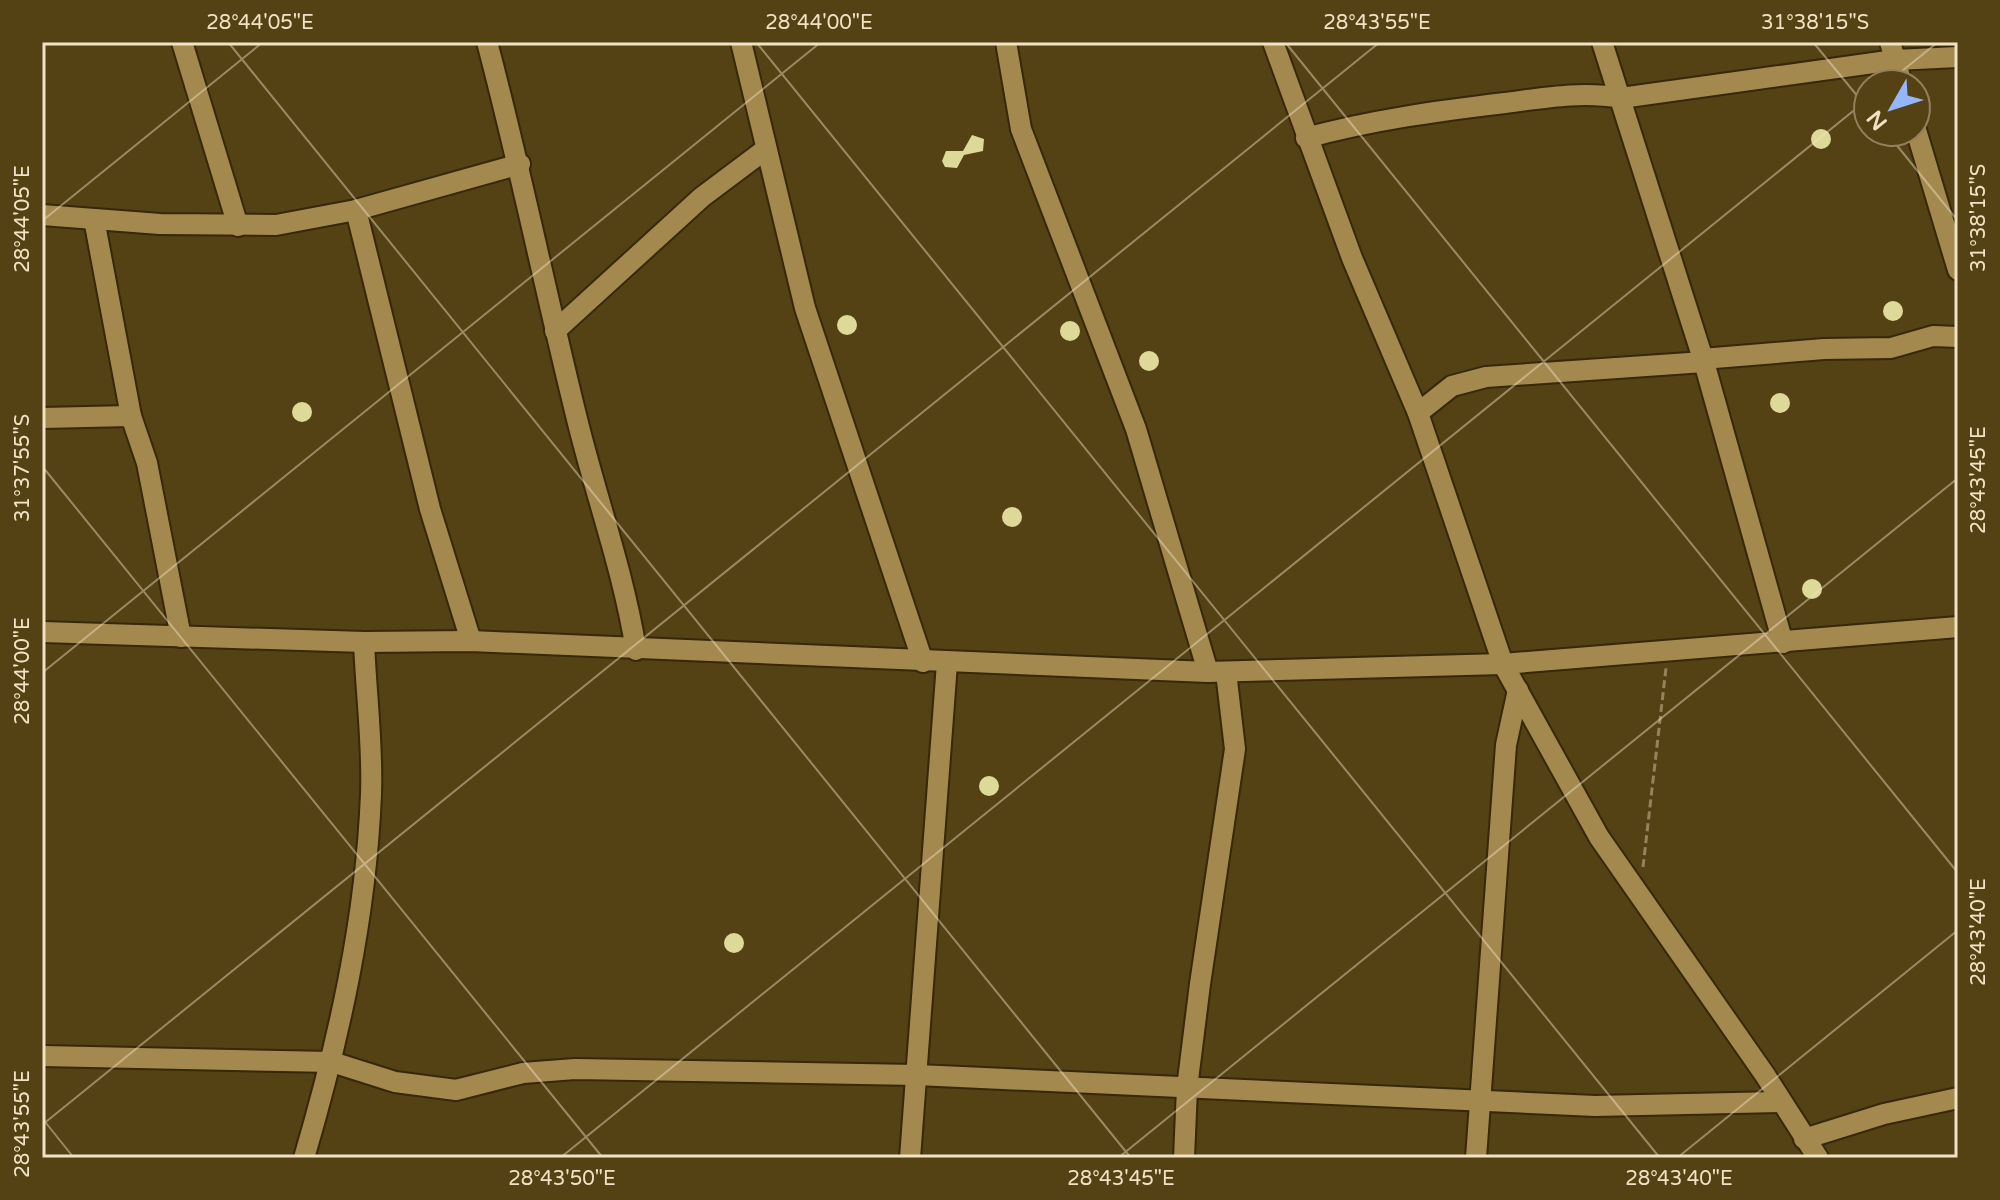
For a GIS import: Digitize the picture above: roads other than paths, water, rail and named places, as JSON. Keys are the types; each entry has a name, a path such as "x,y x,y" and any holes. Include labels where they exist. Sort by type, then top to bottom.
{"street":[{"path":"182,42 238,226"},
{"path":"487,42 520,164 555,331 587,459 620,565 636,650"},
{"path":"741,42 805,308 923,662"},
{"path":"1006,42 1021,129 1136,429 1217,672 1235,749 1187,1088 1184,1158"},
{"path":"1273,42 1352,258 1418,413 1503,664 1615,862 1818,1158"},
{"path":"1602,42 1703,361 1783,643"},
{"path":"1306,138 1353,125 1455,109 1584,93 1621,98 1892,51 1958,57"},
{"path":"1921,148 1958,270"},
{"path":"555,331 702,197 766,149"},
{"path":"42,215 238,226 276,225 356,210 520,164"},
{"path":"356,210 430,509 471,641"},
{"path":"94,219 131,416 147,463 181,637"},
{"path":"1418,413 1452,386 1486,377 1703,361 1793,350 1891,348 1933,336 1958,337"},
{"path":"42,418 131,416"},
{"path":"42,632 765,651 923,662 1217,672 1503,664 1958,627"},
{"path":"304,1158 332,1062 358,937 371,793 364,642"},
{"path":"910,1158 947,663"},
{"path":"1476,1158 1506,745 1518,690"},
{"path":"42,1056 332,1062 395,1082 456,1090 548,1069 917,1075 1595,1106 1781,1102"},
{"path":"1804,1139 1884,1114 1958,1098"}]}
